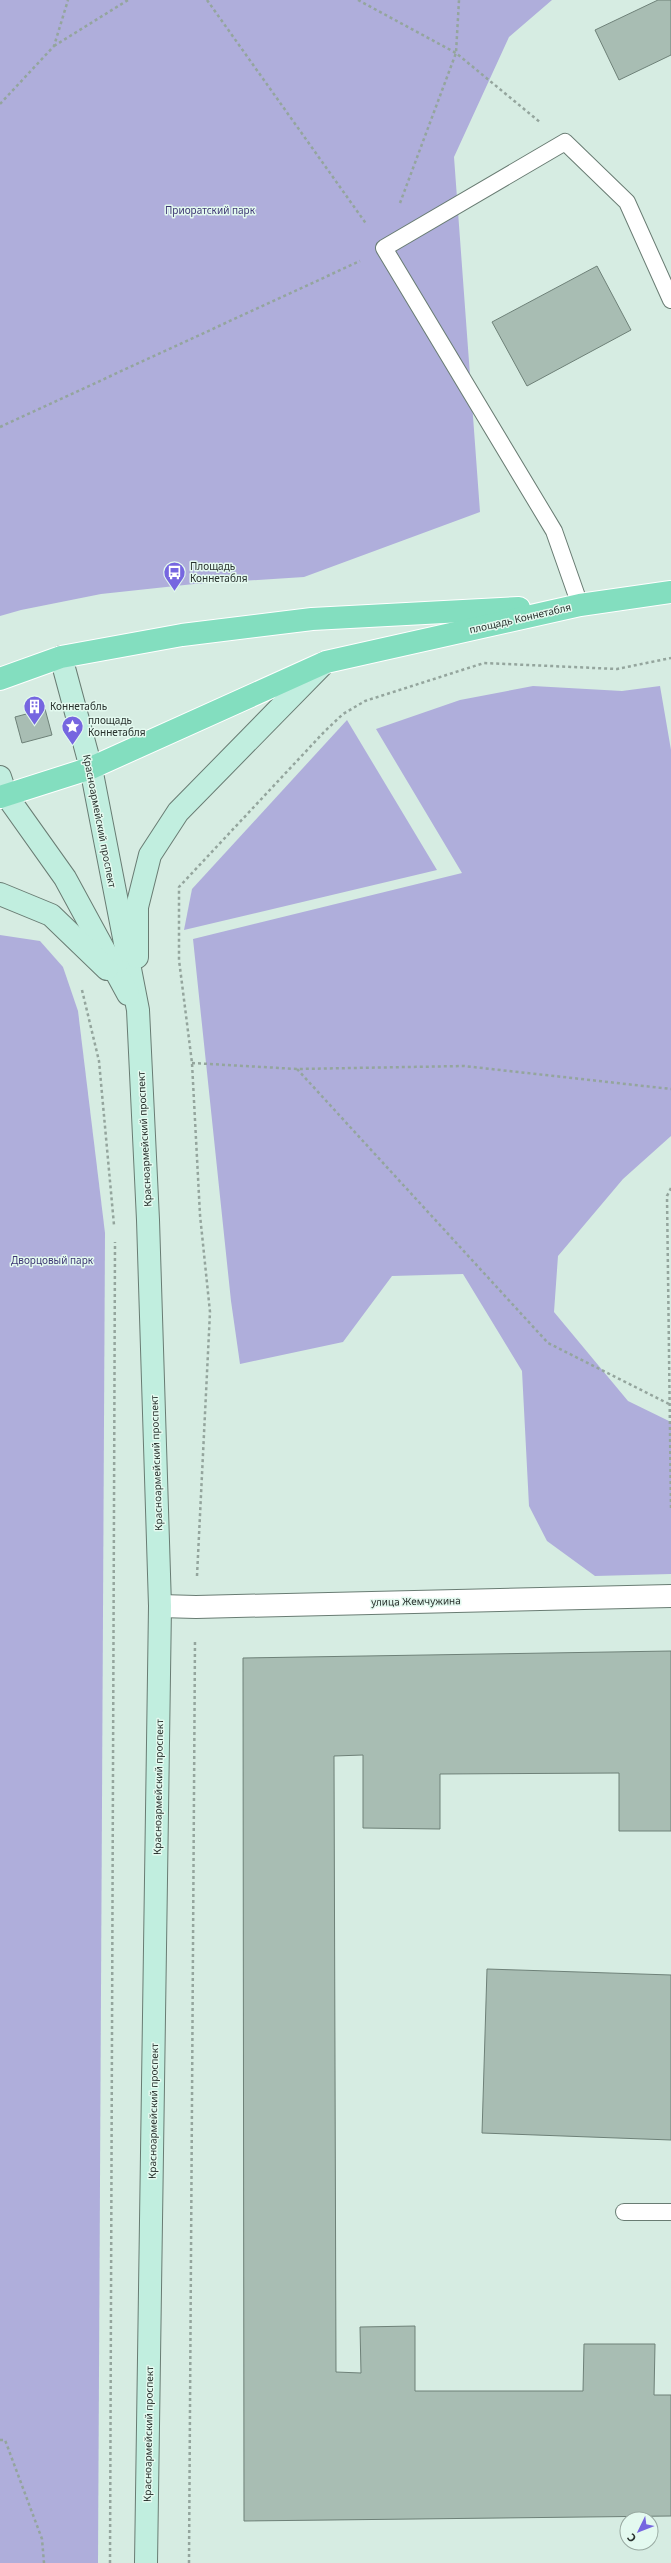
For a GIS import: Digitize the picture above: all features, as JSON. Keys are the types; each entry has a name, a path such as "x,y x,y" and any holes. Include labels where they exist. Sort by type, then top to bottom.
{"main road":[{"path":"580,605 671,592"},
{"name":"площадь Коннетабля","path":"0,679 61,658 182,635 312,619 580,605"},
{"name":"площадь Коннетабля","path":"2,790 91,768 326,662 580,605"},
{"name":"Красноармейский проспект","path":"61,658 91,768 138,1010 148,1228 160,1606 146,2563"},
{"path":"138,1010 137,907 150,855 178,812 326,662"},
{"name":"Красноармейский проспект","path":"2,790 65,878 138,1010"},
{"path":"0,894 51,915 108,970 138,1010"}],"street":[{"name":"улица Жемчужина","path":"160,1606 196,1607 671,1596"}],"lane":[{"path":"580,605 554,531 384,248 565,142 626,202 671,300"},
{"path":"624,2212 671,2212"}],"path":[{"path":"54,46 68,0"},
{"path":"0,104 54,46 128,0"},
{"path":"207,0 384,248"},
{"path":"358,0 456,53 565,142"},
{"path":"0,427 364,259 384,248 456,53 459,0"},
{"path":"189,2563 196,1607 210,1312 200,1215 192,1063 179,960 179,888 324,732 343,714 365,701 484,663 617,669 671,658"},
{"path":"81,988 99,1061 114,1231"},
{"path":"192,1063 298,1068 464,1066 671,1089"},
{"path":"298,1068 548,1343 670,1405"},
{"path":"671,1188 667,1196 671,1509"},
{"path":"110,2563 114,1238"},
{"path":"0,2440 5,2440 42,2539 44,2563"}],"green space":[{"name":"Приоратский парк","path":"0,0 552,0 509,37 454,157 480,512 304,577 194,584 101,594 21,610 0,616"},
{"path":"533,686 622,691 660,686 671,750 671,1136 623,1179 558,1256 554,1312 628,1401 671,1422 671,1574 595,1576 547,1541 529,1506 522,1371 463,1274 392,1276 343,1342 240,1364 231,1301 193,939 462,873 376,729 460,700"},
{"path":"347,720 437,870 184,930 192,889"},
{"name":"Дворцовый парк","path":"0,935 40,941 63,967 78,1011 105,1233 98,2563 0,2563"}],"building":[{"path":"658,0 671,0 671,55 619,80 595,30"},
{"path":"597,266 631,330 527,386 492,322"},
{"name":"Коннетабль","path":"45,709 52,735 22,743 15,717"},
{"path":"671,1651 671,1831 619,1831 619,1773 440,1774 440,1829 363,1828 363,1755 334,1756 336,2372 361,2373 360,2327 415,2326 415,2391 583,2391 584,2344 655,2344 654,2395 671,2395 671,2516 659,2516 659,2511 619,2511 619,2517 244,2521 243,1658"},
{"path":"487,1969 671,1975 671,2140 482,2133"}],"place":[{"name":"Площадь Коннетабля","path":"175,592"},
{"name":"Коннетабль","path":"34,726"},
{"name":"площадь Коннетабля","path":"72,746"}]}
